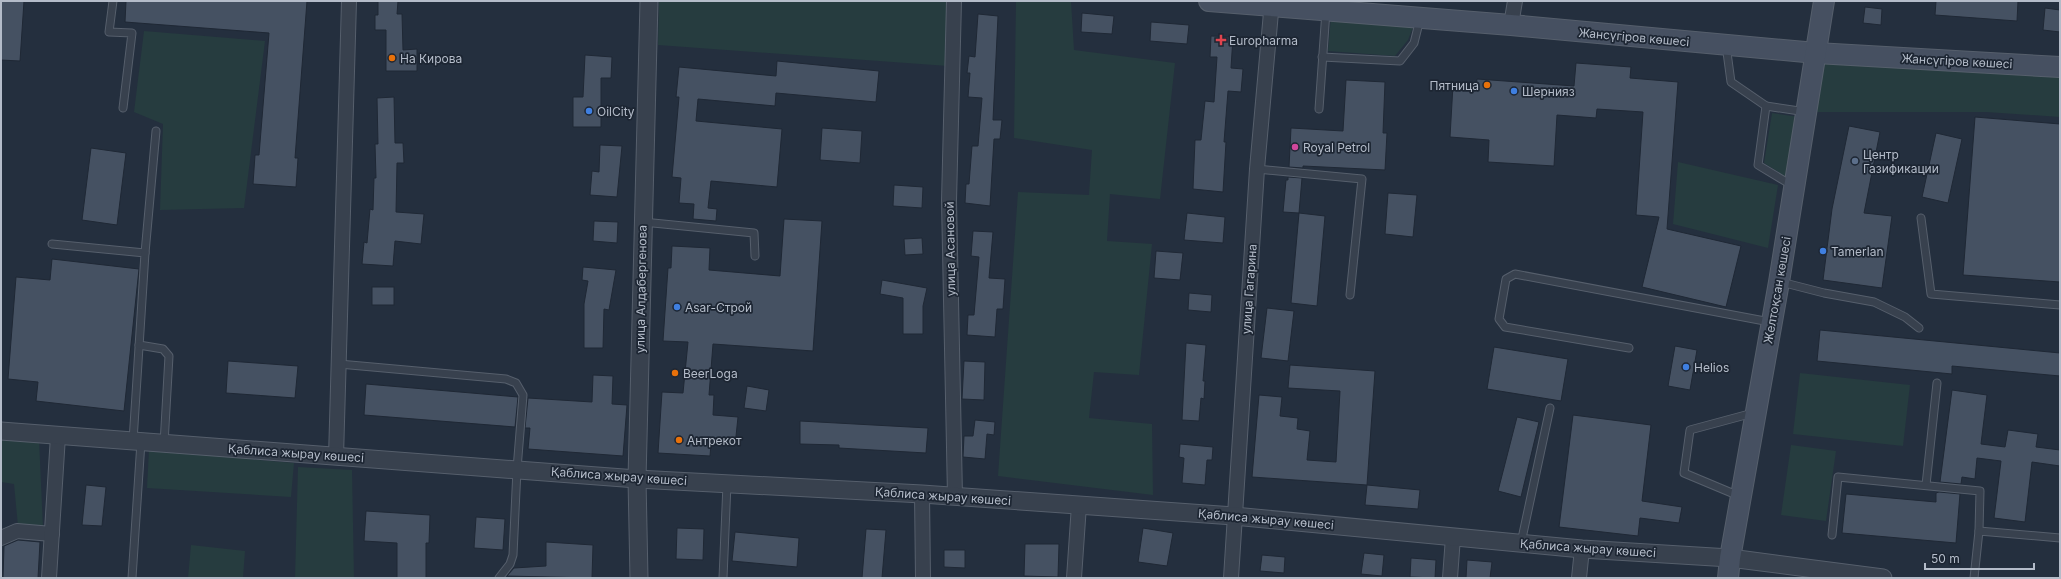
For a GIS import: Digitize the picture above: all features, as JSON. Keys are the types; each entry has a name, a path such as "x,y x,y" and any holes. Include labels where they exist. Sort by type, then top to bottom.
{"main road":[{"name":"Жансүгіров көшесі","path":"1209,1 1272,4 1326,11 1510,25 1816,53 2060,67"},
{"name":"Желтоқсан көшесі","path":"1728,578 1730,558 1795,187 1824,1"}],"street":[{"path":"336,456 349,1"},
{"name":"улица Алдабергенова","path":"639,578 637,479 642,222 649,1"},
{"name":"улица Асановой","path":"954,1 949,201 955,496"},
{"path":"1510,25 1515,1"},
{"name":"улица Гагарина","path":"1231,578 1257,169 1272,4"},
{"name":"Қаблиса жырау көшесі","path":"1,431 637,479 955,496 1234,516 1582,549 1730,558 1878,578"},
{"path":"49,578 58,436"},
{"path":"922,494 923,578"},
{"path":"1074,578 1079,505"},
{"path":"1,538 17,531 52,534"},
{"path":"1450,578 1453,537"},
{"path":"1579,578 1582,549"}],"lane":[{"path":"113,1 109,32 132,33 122,108"},
{"path":"1319,109 1326,11"},
{"path":"1322,57 1400,61 1414,43 1420,19"},
{"path":"1725,45 1731,82 1766,106 1806,112"},
{"path":"1766,106 1758,165 1795,187"},
{"path":"132,578 139,345 145,253 156,131"},
{"path":"1257,169 1362,179 1350,295"},
{"path":"1921,218 1931,294 2060,306"},
{"path":"642,222 754,234 755,256"},
{"path":"52,244 145,253"},
{"path":"1629,348 1505,327 1499,319 1506,279 1515,274 1771,322"},
{"path":"1779,282 1824,293 1874,302 1905,317 1919,328"},
{"path":"139,345 162,349 169,356 164,444"},
{"path":"338,364 506,379 516,383 523,395 517,469 513,555 510,564 499,578"},
{"path":"1926,485 1936,383"},
{"path":"1521,543 1550,408"},
{"path":"1741,496 1684,473 1690,430 1756,412"},
{"path":"1832,535 1838,477 1980,491 1979,531 1974,578"},
{"path":"723,578 727,484"},
{"path":"1979,531 2060,538"}],"green space":[{"path":"659,1 947,1 948,66 658,45"},
{"path":"1016,1 1071,1 1074,50 1175,63 1160,199 1110,194 1107,241 1152,244 1139,375 1094,372 1089,418 1152,424 1153,495 998,476 1018,192 1089,195 1092,150 1014,138"},
{"path":"1331,17 1414,25 1408,40 1395,56 1328,51"},
{"path":"144,31 265,41 244,208 160,210 163,124 134,112"},
{"path":"1823,59 2060,77 2060,117 1986,112 1817,112"},
{"path":"1772,113 1799,117 1791,180 1764,163"},
{"path":"1678,162 1778,185 1768,248 1673,224"},
{"path":"1800,373 1910,385 1903,446 1793,434"},
{"path":"1,436 39,439 43,528 18,526 14,484 1,482"},
{"path":"1791,445 1836,451 1826,521 1781,515"},
{"path":"149,450 294,463 291,497 147,488"},
{"path":"298,467 352,470 354,578 295,578"},
{"path":"191,545 245,551 243,578 188,578"}],"building":[{"path":"1,1 24,1 20,61 1,60"},
{"path":"126,1 307,1 295,158 298,158 296,187 253,184 255,155 259,155 269,33 125,22"},
{"path":"378,1 398,1 397,14 402,14 403,50 417,49 417,71 386,71 386,30 375,30 375,15 378,15"},
{"path":"1936,1 2018,1 2017,21 1935,15"},
{"path":"1865,7 1882,9 1881,25 1863,23"},
{"path":"2045,8 2060,10 2060,32 2043,30"},
{"path":"1082,13 1114,16 1112,34 1081,32"},
{"path":"978,14 998,16 993,120 1002,120 1000,139 994,139 990,206 965,203 966,184 969,184 972,146 978,146 982,98 968,97 970,73 967,73 969,56 975,57"},
{"path":"1151,22 1189,25 1187,44 1150,41"},
{"path":"1211,36 1233,37 1231,68 1243,69 1241,92 1228,91 1224,142 1226,142 1223,192 1193,189 1195,140 1201,140 1205,101 1214,102 1217,57 1210,57"},
{"path":"585,55 612,57 611,78 601,78 601,127 573,127 573,97 583,97"},
{"path":"777,61 879,71 876,102 776,93 775,106 698,99 696,121 782,129 777,187 711,181 708,208 717,209 716,221 693,219 694,204 679,203 681,178 672,177 679,97 676,97 679,67 776,76"},
{"path":"1576,63 1631,67 1630,78 1678,82 1667,229 1741,246 1726,307 1642,287 1659,217 1636,215 1643,112 1597,109 1596,118 1557,115 1554,166 1488,162 1489,140 1450,137 1453,85 1476,87 1477,79 1574,86"},
{"path":"1346,80 1385,82 1383,133 1387,133 1385,170 1303,166 1303,168 1289,167 1291,128 1343,131"},
{"path":"394,97 395,143 403,143 404,163 397,163 396,212 424,214 421,244 395,241 393,266 362,264 364,242 367,243 370,209 373,210 374,178 376,178 375,144 378,144 377,98"},
{"path":"1975,117 2060,124 2060,282 1963,275"},
{"path":"1849,126 1880,132 1864,213 1892,216 1882,288 1823,280 1832,209"},
{"path":"822,128 862,131 860,163 820,160"},
{"path":"1936,133 1962,139 1948,203 1922,197"},
{"path":"600,145 622,146 617,197 590,195 592,171 599,172"},
{"path":"91,148 126,153 117,225 82,220"},
{"path":"1288,177 1302,178 1299,213 1283,212 1286,180 1288,180"},
{"path":"894,185 923,187 922,208 893,206"},
{"path":"1388,193 1417,195 1413,237 1385,234"},
{"path":"1187,213 1225,217 1223,243 1184,240"},
{"path":"1299,213 1325,216 1317,306 1291,303"},
{"path":"784,219 822,221 813,351 713,344 709,395 714,395 713,415 738,417 735,446 711,444 710,456 658,453 662,392 683,393 688,342 663,341 668,268 671,268 672,246 710,248 709,270 780,276"},
{"path":"594,221 618,222 617,243 593,241"},
{"path":"973,231 993,232 989,278 1005,279 1003,309 997,309 995,337 967,335 968,315 974,315 979,257 971,256"},
{"path":"922,238 923,254 905,255 904,239"},
{"path":"1156,251 1183,253 1180,280 1154,278"},
{"path":"52,259 139,269 124,411 36,401 38,382 8,379 16,277 50,280"},
{"path":"583,267 616,270 609,310 604,309 603,348 584,348 584,304 588,281 582,280"},
{"path":"882,280 927,288 923,306 923,334 903,334 903,298 880,294"},
{"path":"372,287 394,287 394,305 372,305"},
{"path":"1189,293 1212,295 1211,312 1188,310"},
{"path":"1267,308 1294,311 1288,361 1261,358"},
{"path":"1820,330 2060,353 2060,376 1952,366 1952,374 1817,361"},
{"path":"1186,343 1206,345 1203,381 1205,381 1204,399 1201,398 1199,421 1182,420"},
{"path":"1675,346 1697,350 1690,390 1668,386"},
{"path":"1494,347 1568,359 1561,401 1487,389"},
{"path":"228,361 298,366 295,398 226,393"},
{"path":"964,361 985,362 984,400 962,399"},
{"path":"1290,365 1375,371 1367,485 1252,477 1259,395 1282,397 1280,416 1298,418 1297,429 1310,431 1307,460 1336,462 1340,391 1288,388"},
{"path":"593,375 613,376 612,404 627,405 623,456 528,449 530,428 525,428 528,398 592,402"},
{"path":"366,384 518,397 515,427 364,415"},
{"path":"747,386 769,390 766,411 744,408"},
{"path":"1952,390 1987,395 1981,444 2005,447 2008,430 2038,434 2036,447 2060,450 2060,466 2032,462 2025,522 1994,518 2001,461 1977,458 1975,479 1962,477 1961,484 1940,482"},
{"path":"1573,415 1651,425 1642,501 1682,507 1679,523 1640,518 1638,536 1559,527"},
{"path":"1517,417 1539,422 1521,497 1498,491"},
{"path":"975,420 995,422 994,435 987,434 985,459 963,457 964,436 973,436"},
{"path":"800,421 928,428 926,453 839,448 839,445 800,444"},
{"path":"1180,444 1213,447 1212,460 1207,460 1205,485 1182,483 1184,458 1179,457"},
{"path":"86,485 106,487 102,526 82,525"},
{"path":"1367,485 1420,490 1418,509 1365,505"},
{"path":"1936,493 1960,494 1956,543 1842,533 1846,494 1936,502"},
{"path":"366,511 430,515 429,543 426,543 426,578 397,578 397,543 364,541"},
{"path":"476,517 505,519 503,550 474,548"},
{"path":"677,528 704,529 703,560 676,559"},
{"path":"1143,528 1173,533 1167,566 1138,562"},
{"path":"866,529 886,530 882,578 862,578"},
{"path":"735,532 799,538 797,567 732,561"},
{"path":"18,540 40,542 38,578 3,578 4,546"},
{"path":"546,542 593,545 592,578 507,576 514,568 546,566"},
{"path":"1025,544 1059,544 1058,577 1024,576"},
{"path":"944,550 965,550 965,568 944,567"},
{"path":"1364,553 1384,555 1382,576 1361,574"},
{"path":"1262,555 1285,557 1284,573 1260,571"},
{"path":"1411,558 1436,560 1435,578 1410,577"},
{"path":"1467,560 1492,562 1490,578 1466,578"}],"place":[{"name":"Europharma","path":"1221,40"},
{"name":"На Кирова","path":"392,58"},
{"name":"Пятница","path":"1487,85"},
{"name":"Шернияз","path":"1514,91"},
{"name":"OilCity","path":"589,111"},
{"name":"Royal Petrol","path":"1295,147"},
{"name":"Центр Газификации","path":"1855,161"},
{"name":"Tamerlan","path":"1823,251"},
{"name":"Asar-Строй","path":"677,307"},
{"name":"Helios","path":"1686,367"},
{"name":"BeerLoga","path":"675,373"},
{"name":"Антрекот","path":"679,440"}]}
